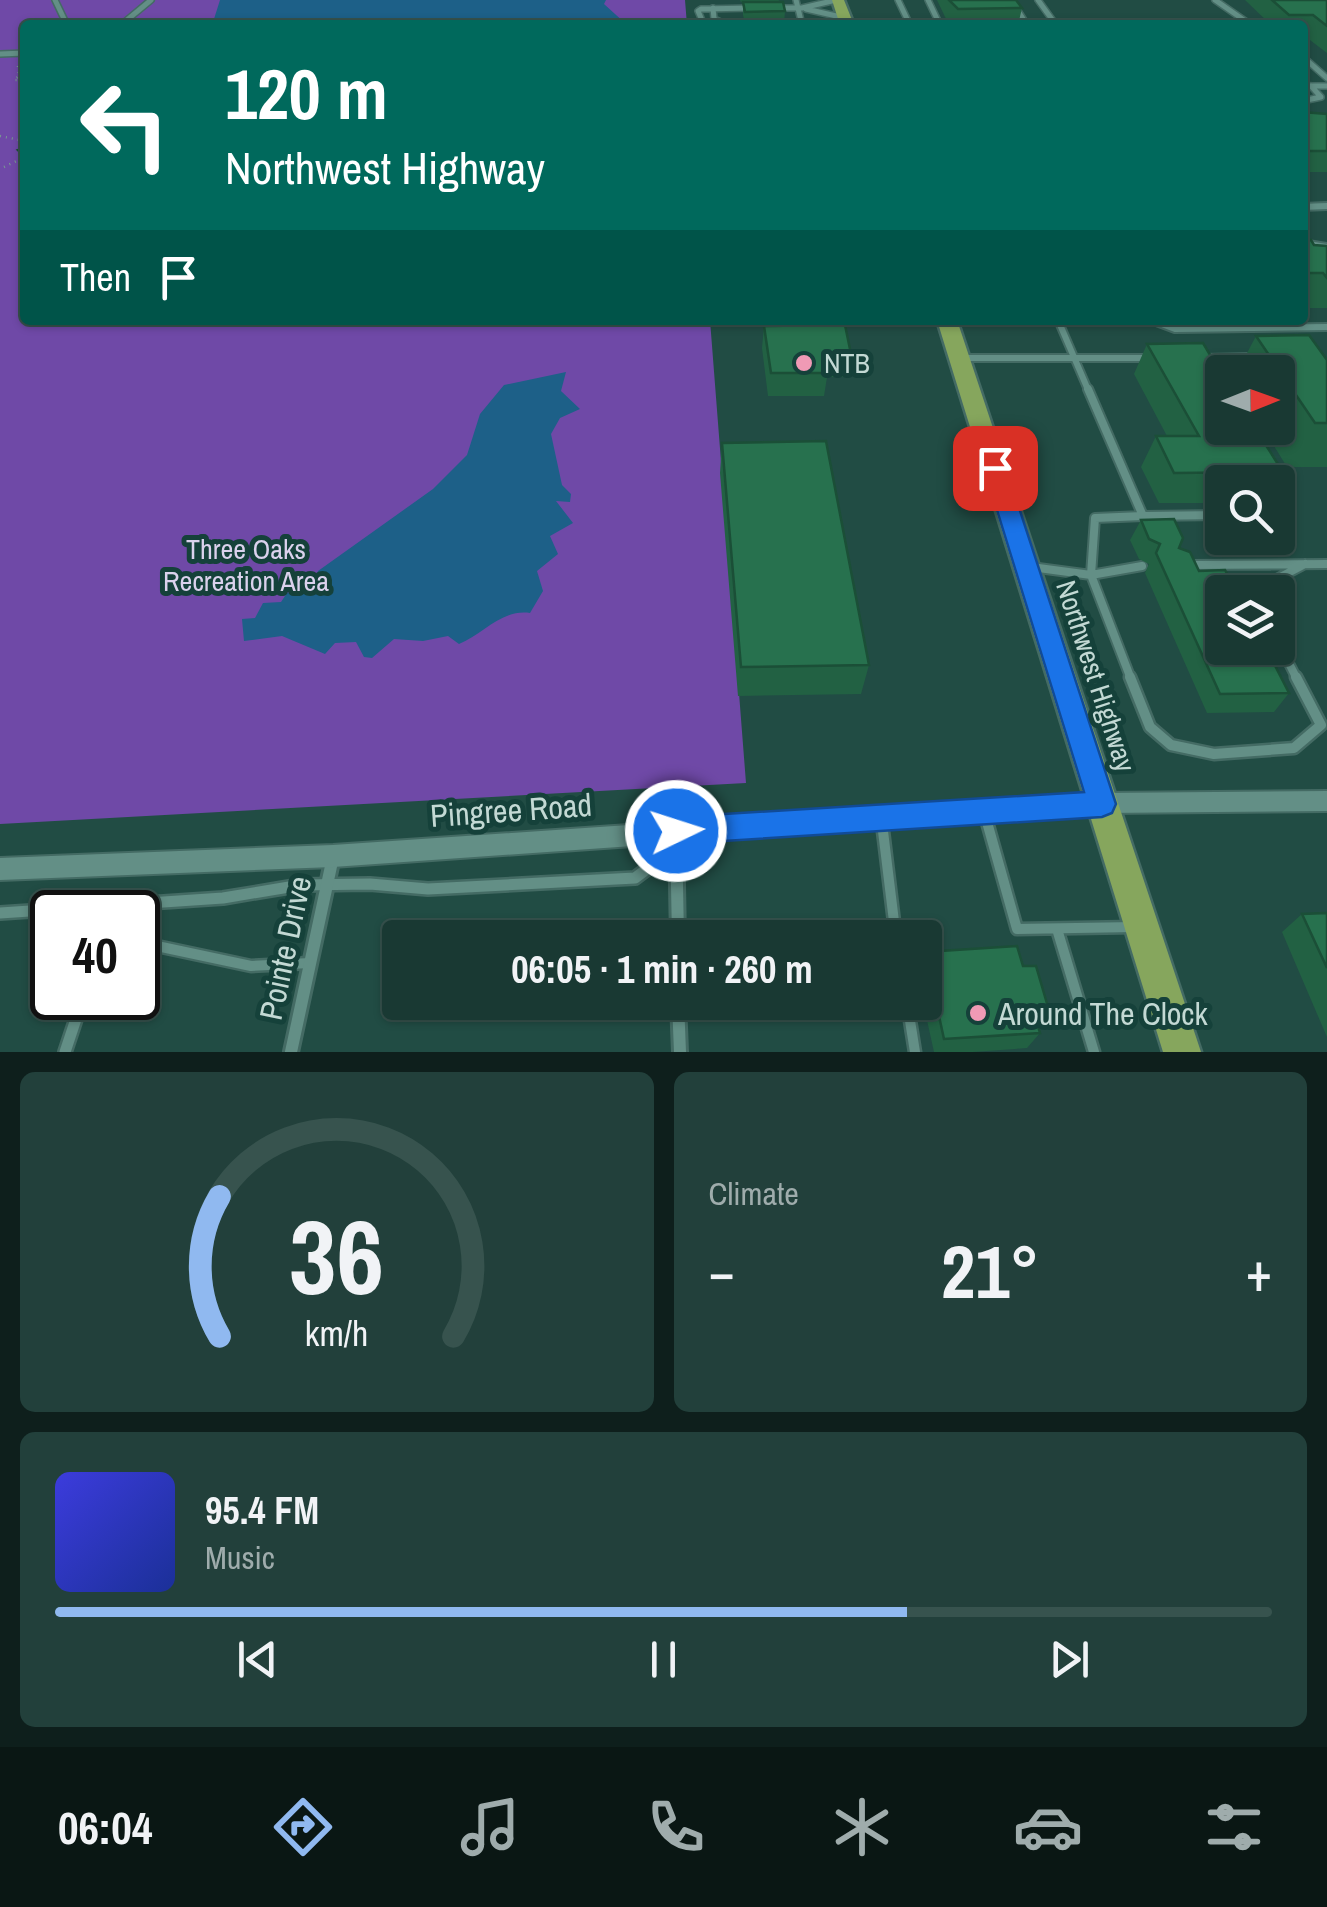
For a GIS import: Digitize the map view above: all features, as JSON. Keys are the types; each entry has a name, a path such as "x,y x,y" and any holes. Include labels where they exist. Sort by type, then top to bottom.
{"main road":[{"name":"Northwest Highway","path":"949,325 1182,1052"}],"street":[{"name":"Pingree Road","path":"0,868 334,856 1102,804 1327,801"},
{"path":"676,831 677,920"},
{"name":"Pointe Drive","path":"291,1052 334,856"},
{"path":"160,904 327,885 428,889 635,878 650,866 676,871"},
{"path":"0,912 30,911"},
{"path":"66,1052 77,1020"},
{"path":"679,1020 680,1052"}],"lane":[{"path":"127,20 151,0"},
{"path":"796,0 801,20"},
{"path":"702,20 698,11 713,8 800,8 837,0"},
{"path":"1215,0 1244,20"},
{"path":"713,8 716,20"},
{"path":"800,8 839,20"},
{"path":"1308,99 1321,97 1311,86 1327,86"},
{"path":"1060,325 1144,516"},
{"path":"1164,325 1175,329 1327,327"},
{"path":"960,358 1169,358"},
{"path":"1189,358 1205,358"},
{"path":"1205,515 1095,518 1091,575 1150,727 1170,745 1214,754 1294,748 1321,725 1290,665"},
{"path":"1288,575 1306,564"},
{"path":"1175,566 1327,564"},
{"path":"1026,567 1091,575 1142,566"},
{"path":"983,811 1017,929 1142,926"},
{"path":"882,818 894,920"},
{"path":"1057,929 1094,1052"},
{"path":"160,947 251,966 310,964"},
{"path":"910,1020 915,1052"}],"path":[{"path":"8,67 18,65 19,76 14,80 20,80"},
{"path":"4,167 20,159"}],"green space":[{"name":"Three Oaks Recreation Area","path":"0,0 685,0 687,20 20,20 20,325 710,325 746,783 0,824"}],"water":[{"path":"220,0 606,0 604,4 622,20 210,20"},
{"path":"566,372 561,391 580,409 560,418 551,434 562,485 571,494 570,502 556,501 573,523 550,536 558,554 537,571 543,591 530,613 501,618 459,644 448,636 423,641 394,639 372,658 364,657 356,642 335,643 325,654 282,636 244,641 242,619 255,618 263,603 281,602 287,593 308,590 318,571 433,489 467,455 480,414 504,385"}],"building":[{"path":"949,0 1016,0 1022,8 958,9"},
{"path":"1272,0 1327,0 1327,26 1313,15 1289,15"},
{"path":"743,2 783,2 785,11 745,12"},
{"path":"1308,112 1327,114 1327,151 1308,151"},
{"path":"1308,240 1327,246 1327,278 1323,273 1308,273"},
{"path":"845,325 851,354 824,354 828,373 771,373 764,326"},
{"path":"1309,335 1327,360 1327,423 1315,423 1295,394 1295,355 1269,355 1256,336"},
{"path":"1203,343 1210,355 1205,355 1205,445 1266,445 1279,465 1205,465 1205,473 1174,473 1156,436 1199,436 1147,344"},
{"path":"826,441 869,665 741,667 722,443"},
{"path":"1174,519 1183,538 1179,548 1190,552 1199,571 1225,570 1228,575 1205,575 1205,661 1156,553 1160,544 1149,539 1141,520"},
{"path":"1207,665 1275,665 1289,693 1220,694"},
{"path":"1327,913 1327,968 1302,914"},
{"name":"Around The Clock","path":"1017,946 1023,966 1036,966 1048,1007 1033,1008 1040,1033 944,1039 940,1020 942,951"}],"place":[{"name":"NTB","path":"804,363"},
{"name":"Around The Clock","path":"978,1013"}],"route":[{"path":"676,831 1102,804 995,468"}]}
